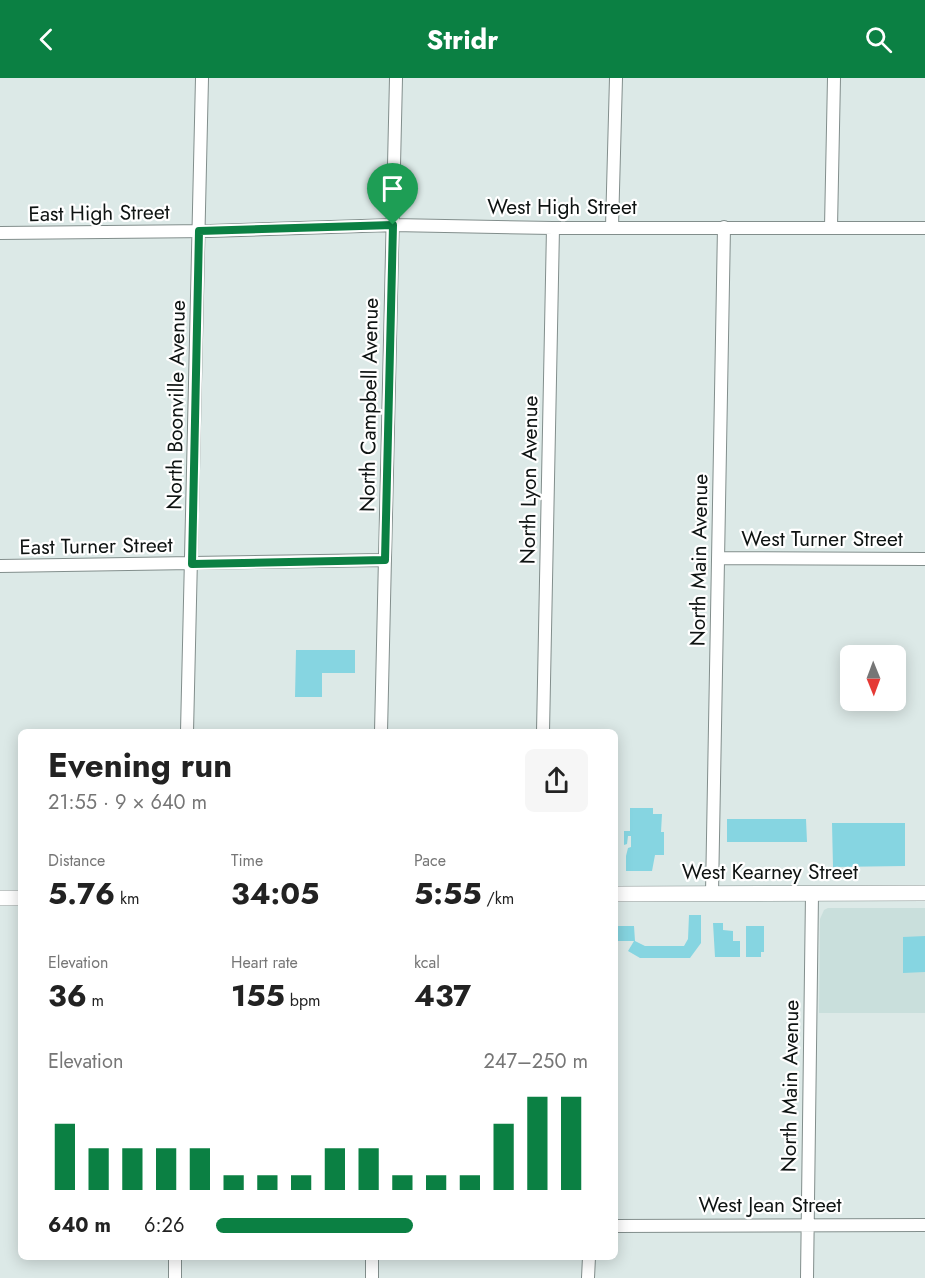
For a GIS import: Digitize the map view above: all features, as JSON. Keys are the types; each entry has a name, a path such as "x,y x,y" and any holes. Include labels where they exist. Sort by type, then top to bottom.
{"main road":[{"name":"West Kearney Street","path":"618,894 925,893"},
{"path":"0,898 18,898"}],"street":[{"name":"North Boonville Avenue","path":"187,729 202,78"},
{"name":"North Campbell Avenue","path":"381,729 396,78"},
{"path":"612,227 616,78"},
{"path":"831,227 834,78"},
{"name":"West High Street","path":"199,231 393,225 553,228 925,228"},
{"name":"North Main Avenue","path":"712,893 724,227"},
{"name":"North Lyon Avenue","path":"543,729 553,228"},
{"name":"East High Street","path":"0,233 199,231"},
{"name":"West Turner Street","path":"719,558 925,559"},
{"path":"192,564 385,560"},
{"name":"East Turner Street","path":"0,566 192,564"},
{"name":"North Main Avenue","path":"807,1278 812,894"},
{"name":"West Jean Street","path":"618,1226 925,1225"},
{"path":"175,1260 175,1278"},
{"path":"372,1260 372,1278"},
{"path":"588,1278 589,1260"}],"shaded area":[{"path":"828,908 925,908 925,1013 819,1013 820,919 824,910"}],"building":[{"path":"296,650 355,650 355,673 322,673 322,697 295,697"},
{"path":"630,808 653,808 653,814 662,814 661,832 664,832 664,855 655,855 652,871 626,871 626,856 628,848 631,847 631,836 628,836 627,844 624,845 624,831 630,831"},
{"path":"727,819 806,819 807,842 727,842"},
{"path":"832,823 905,823 905,866 833,867"},
{"path":"689,915 701,915 701,943 690,958 640,958 628,951 634,941 618,941 618,926 634,926 635,941 645,946 684,946 688,939"},
{"path":"713,923 723,923 723,930 733,931 733,941 740,941 740,957 715,957"},
{"path":"746,926 764,926 764,952 761,952 761,957 746,957"},
{"path":"925,936 925,972 903,973 903,937"}],"route":[{"path":"393,225 385,560 192,564 199,231 393,225"}]}
